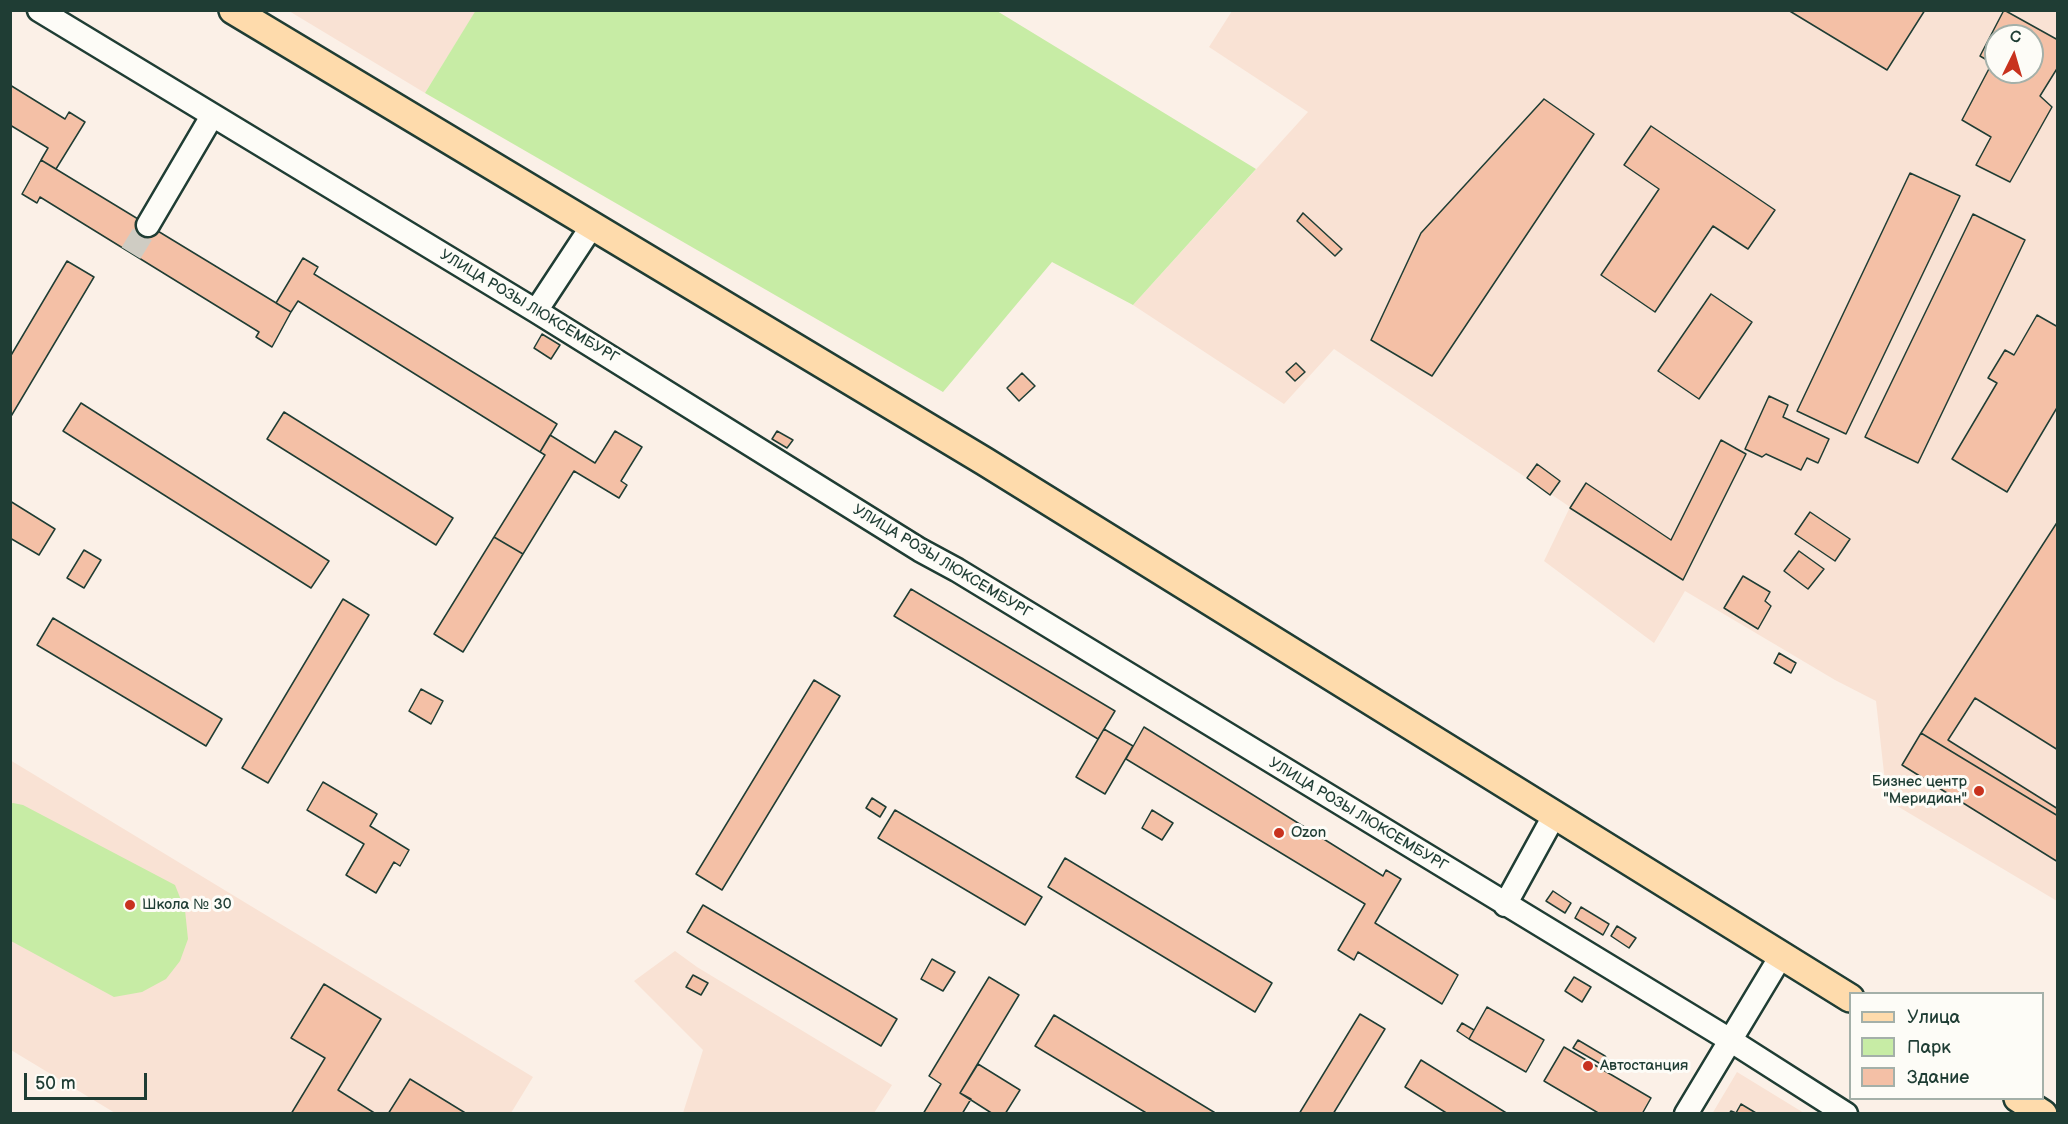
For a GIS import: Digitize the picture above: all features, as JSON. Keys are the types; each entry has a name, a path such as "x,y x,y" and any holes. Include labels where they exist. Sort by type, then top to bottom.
{"main road":[{"path":"233,10 984,461 1849,997"},
{"path":"2021,1100 2043,1113"}],"street":[{"name":"УЛИЦА РОЗЫ ЛЮКСЕМБУРГ","path":"39,10 536,311 920,550 957,570 1730,1040 1846,1113"},
{"path":"148,225 212,116"},
{"path":"536,311 592,226"},
{"path":"1505,904 1555,814"},
{"path":"1686,1113 1781,956"}],"shaded area":[{"path":"289,11 476,11 425,93"},
{"path":"1232,11 2057,11 2057,901 1887,800 1876,701 1835,680 1685,591 1654,643 1544,561 1570,507 1334,349 1284,404 1133,305 1308,112 1209,47"},
{"name":"Школа № 30","path":"10,760 533,1077 511,1113 115,1113 11,1050"},
{"path":"675,951 697,967 892,1085 874,1113 683,1113 703,1050 634,981"},
{"path":"1737,1072 1804,1113 1712,1114"}],"green space":[{"path":"476,10 997,11 1256,169 1133,305 1052,262 943,392 425,93"},
{"path":"10,804 23,805 175,885 185,910 188,939 180,961 166,979 142,992 114,997 11,941"}],"building":[{"path":"1788,10 1925,10 1887,70"},
{"path":"2004,10 2029,24 1997,24"},
{"path":"2044,32 2058,40 2058,67 2040,96 2052,107 2010,182 1976,165 1991,137 1962,120 1984,78 1984,84 2044,84"},
{"path":"10,85 65,119 69,112 85,122 56,169 41,160 48,148 10,125"},
{"path":"1544,99 1594,134 1432,376 1371,340 1421,233"},
{"path":"1651,126 1775,210 1748,249 1713,226 1655,312 1601,275 1659,189 1624,165"},
{"path":"41,160 291,312 272,347 256,337 259,332 40,197 37,203 22,194"},
{"path":"1910,173 1960,196 1846,434 1797,411"},
{"path":"1303,213 1342,249 1335,256 1297,221"},
{"path":"1973,214 2025,240 1918,463 1865,437"},
{"path":"303,258 318,267 314,274 557,424 540,452 298,301 291,312 276,303"},
{"path":"67,261 94,277 10,418 10,357"},
{"path":"1711,294 1752,322 1699,399 1658,371"},
{"path":"2037,315 2058,327 2058,406 2007,492 1952,459 1997,383 1988,378 2005,350 2014,355"},
{"path":"542,334 560,345 551,359 534,348"},
{"path":"1296,363 1305,372 1295,381 1286,372"},
{"path":"1022,373 1035,386 1019,401 1007,388"},
{"path":"1769,396 1788,405 1783,417 1829,439 1818,463 1807,458 1801,470 1766,454 1762,457 1745,449"},
{"path":"81,403 329,561 311,588 63,431"},
{"path":"284,412 453,518 436,545 267,439"},
{"path":"615,431 642,447 621,481 627,485 619,498 574,471 523,554 494,537 545,455 540,452 550,435 595,463"},
{"path":"777,431 793,440 787,448 772,439"},
{"path":"1721,440 1746,454 1683,580 1570,508 1586,483 1671,540"},
{"path":"1537,464 1560,481 1550,495 1527,478"},
{"path":"10,501 55,529 39,555 10,538"},
{"path":"1810,512 1850,539 1835,561 1795,534"},
{"path":"2058,521 2058,750 1975,698 1948,740 2058,809 2058,816 1921,733"},
{"path":"494,537 523,554 463,652 434,634"},
{"path":"84,550 101,560 84,588 67,578"},
{"path":"1799,551 1824,569 1808,589 1784,571"},
{"path":"1743,576 1770,592 1765,601 1771,606 1758,629 1724,608"},
{"path":"911,589 1115,711 1098,739 894,616"},
{"path":"343,599 369,615 268,783 242,768"},
{"path":"53,618 222,719 206,746 37,645"},
{"path":"1779,653 1796,663 1791,673 1774,663"},
{"path":"814,680 840,696 722,890 696,874"},
{"path":"421,689 443,701 431,724 409,711"},
{"path":"1144,727 1383,876 1386,870 1401,879 1375,923 1458,975 1442,1004 1358,952 1354,960 1338,950 1365,904 1126,759"},
{"path":"1104,729 1133,746 1105,794 1076,777"},
{"name":"Бизнес центр \"Меридиан\"","path":"1921,733 2058,816 2058,862 1902,765"},
{"path":"323,782 377,814 370,826 409,850 400,866 394,862 376,893 346,875 364,844 307,810"},
{"path":"872,798 886,807 880,817 866,808"},
{"path":"895,810 1042,897 1025,925 878,838"},
{"path":"1152,810 1173,823 1162,840 1142,828"},
{"path":"1065,858 1272,983 1255,1012 1048,887"},
{"path":"1553,891 1571,903 1565,913 1546,901"},
{"path":"703,905 897,1019 881,1046 687,932"},
{"path":"1581,907 1609,924 1603,935 1575,918"},
{"path":"1617,926 1636,938 1629,948 1611,936"},
{"path":"932,959 955,972 943,991 921,979"},
{"path":"693,975 708,983 701,995 686,987"},
{"path":"989,977 1019,995 960,1093 971,1099 962,1114 923,1114 941,1084 929,1076"},
{"path":"1574,977 1591,987 1582,1002 1565,991"},
{"path":"324,984 381,1019 338,1090 376,1114 291,1114 325,1058 291,1038"},
{"path":"1487,1007 1544,1040 1526,1072 1469,1039"},
{"path":"1360,1014 1385,1029 1333,1114 1299,1114"},
{"path":"1054,1015 1217,1114 1148,1114 1035,1046"},
{"path":"1462,1023 1474,1030 1469,1039 1457,1031"},
{"path":"1578,1040 1605,1056 1609,1062 1606,1067 1573,1048"},
{"path":"1564,1047 1651,1098 1642,1114 1600,1114 1544,1081"},
{"path":"1421,1060 1508,1114 1448,1114 1405,1087"},
{"path":"978,1064 1020,1090 1005,1114 993,1114 960,1093"},
{"path":"410,1079 467,1114 388,1114"},
{"path":"1741,1104 1756,1114 1729,1114 1731,1111 1736,1113"}],"tunnel":[{"path":"131,253 148,225"}],"place":[{"name":"Бизнес центр \"Меридиан\"","path":"1979,791"},
{"name":"Ozon","path":"1279,833"},
{"name":"Школа № 30","path":"130,905"},
{"name":"Автостанция","path":"1588,1066"}]}
